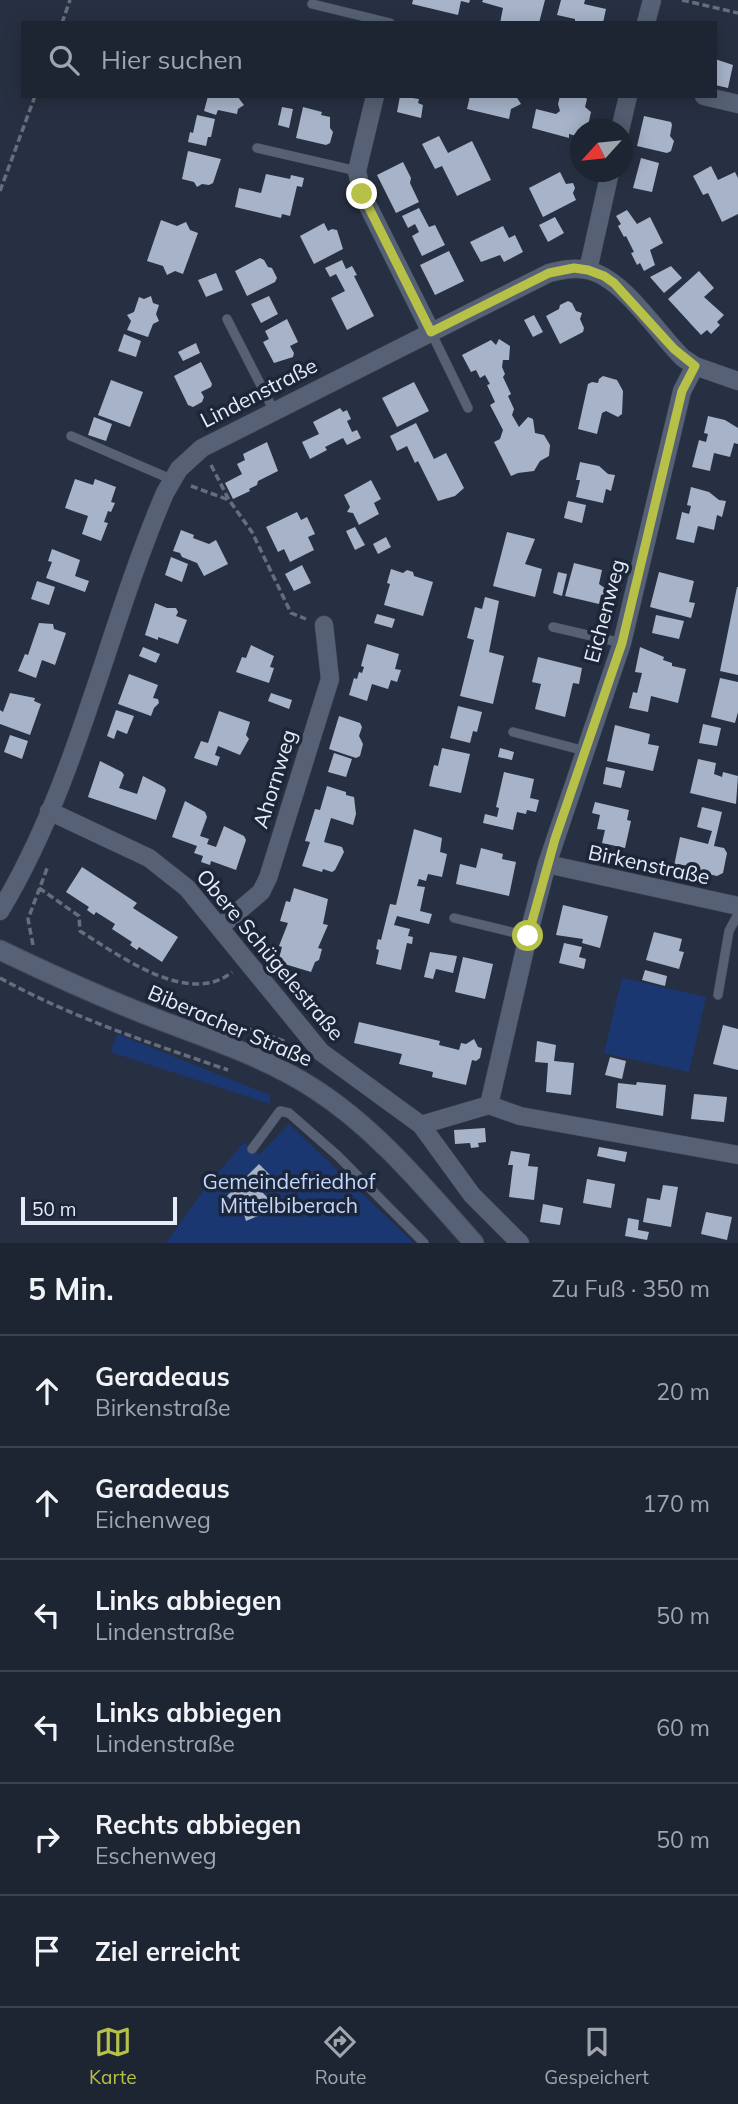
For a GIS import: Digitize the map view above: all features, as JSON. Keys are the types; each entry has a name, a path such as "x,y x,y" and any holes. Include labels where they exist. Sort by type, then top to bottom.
{"street":[{"path":"647,21 652,0"},
{"path":"375,98 357,171 362,194 431,332"},
{"path":"623,119 628,98"},
{"path":"712,98 738,104"},
{"path":"608,182 588,270 614,283 674,349 695,366 738,380"},
{"name":"Lindenstraße","path":"0,911 50,811 156,514 179,468 202,447 549,273 574,268 588,270"},
{"name":"Eichenweg","path":"547,864 622,643 682,391 695,366"},
{"name":"Ahornweg","path":"220,927 261,892 268,878 330,678 324,625"},
{"name":"Obere Schügelestraße","path":"50,811 149,858 187,888 309,1038 335,1064 421,1125 472,1195 520,1243"},
{"path":"489,1105 547,864"},
{"name":"Birkenstraße","path":"547,864 738,906"},
{"name":"Biberacher Straße","path":"0,950 92,993 263,1061 302,1081 368,1128 474,1243"},
{"path":"421,1125 489,1105 520,1116 738,1155"}],"lane":[{"path":"312,4 382,21"},
{"path":"257,148 357,171"},
{"path":"227,319 274,411"},
{"path":"431,332 468,408"},
{"path":"71,436 173,480"},
{"path":"553,627 622,643"},
{"path":"513,732 585,751"},
{"path":"718,995 729,931 738,914"},
{"path":"454,918 528,936"},
{"path":"252,1149 280,1111 289,1113 338,1156 425,1243"}],"path":[{"path":"63,21 70,0"},
{"path":"682,0 738,13"},
{"path":"0,191 34,98"},
{"path":"202,447 229,500 252,532 291,613 324,625"},
{"path":"173,480 229,500"},
{"path":"33,947 28,919 52,857"},
{"path":"39,888 79,916 80,931 129,962 166,977 200,985 228,975 246,959"},
{"path":"22,942 41,952"},
{"path":"0,978 104,1027 233,1071"},
{"path":"224,1021 290,1043 309,1038"}],"green space":[{"path":"622,978 706,997 689,1072 604,1053"},
{"path":"117,1034 270,1095 270,1104 111,1052"},
{"name":"Gemeindefriedhof Mittelbiberach","path":"289,1124 414,1243 166,1243 203,1191 244,1142 259,1155"}],"building":[{"path":"413,0 470,0 469,3 461,1 458,15 412,4"},
{"path":"545,0 540,21 500,21 503,8 482,2"},
{"path":"561,0 585,0 584,4 606,9 603,21 575,21 557,15"},
{"path":"717,60 733,65 728,88 717,85"},
{"path":"207,98 239,98 244,105 238,109 237,114 218,110 216,115 204,111"},
{"path":"400,98 419,99 418,103 423,105 421,118 397,112"},
{"path":"470,98 517,98 521,104 511,109 509,119 467,109"},
{"path":"560,98 586,98 585,107 591,112 589,119 570,119 569,138 532,128 536,109 556,114 560,111"},
{"path":"282,107 293,109 289,128 278,125"},
{"path":"303,107 330,117 330,128 333,132 330,143 326,145 296,138"},
{"path":"197,115 215,119 206,146 188,142"},
{"path":"644,116 671,122 670,136 674,141 671,151 667,153 637,146"},
{"path":"439,136 448,153 472,141 491,180 457,196 442,166 435,169 422,144"},
{"path":"188,151 221,159 213,183 197,187 194,182 182,179"},
{"path":"641,158 659,163 652,192 633,188"},
{"path":"403,162 419,202 396,213 377,175"},
{"path":"711,166 718,180 735,172 738,178 738,214 722,222 708,193 703,195 693,176"},
{"path":"560,172 566,184 573,183 576,200 543,217 529,188"},
{"path":"266,174 290,179 291,175 304,178 302,187 297,186 290,216 282,214 281,218 235,207 239,188 261,193"},
{"path":"419,208 429,227 435,225 445,245 422,256 412,236 419,232 415,224 408,228 402,216"},
{"path":"627,210 637,224 650,217 663,243 650,250 655,265 644,271 640,263 637,265 631,253 634,252 618,226 621,224 616,216"},
{"path":"555,217 564,233 548,242 539,225"},
{"path":"161,220 177,226 186,222 190,230 198,233 183,274 175,271 167,275 163,266 147,261"},
{"path":"324,223 328,231 337,230 343,249 314,264 300,236"},
{"path":"503,226 509,238 515,235 523,252 504,262 500,255 481,262 470,242"},
{"path":"449,251 464,281 435,295 420,265"},
{"path":"260,258 272,268 277,278 275,282 247,296 235,271"},
{"path":"342,260 346,269 352,266 357,275 354,276 374,316 347,330 331,298 345,291 336,274 330,277 325,268"},
{"path":"671,266 682,278 664,293 650,277"},
{"path":"699,271 714,288 704,297 724,315 717,322 720,325 711,334 707,330 701,335 668,299"},
{"path":"216,273 223,290 206,297 198,280"},
{"path":"151,296 153,303 159,305 156,314 159,321 153,324 148,337 127,330 131,321 127,315 134,312 139,297 144,299"},
{"path":"269,296 278,314 261,323 251,304"},
{"path":"568,301 576,311 582,313 580,319 584,328 583,332 560,344 546,316"},
{"path":"534,315 543,332 533,337 524,320"},
{"path":"287,319 298,342 290,346 293,357 274,363 263,342 269,339 265,331"},
{"path":"124,334 141,341 136,357 118,351"},
{"path":"499,339 510,346 509,360 503,360 502,367 505,374 503,377 511,394 508,396 514,409 512,415 519,427 528,417 533,419 535,433 544,435 550,445 549,456 540,461 534,471 511,476 494,442 500,439 503,430 490,405 495,402 487,385 490,384 485,375 480,378 476,370 471,372 462,355 491,340 496,345"},
{"path":"196,343 200,353 183,361 178,352"},
{"path":"201,362 212,384 201,392 204,397 202,402 193,407 188,405 174,376"},
{"path":"603,376 617,380 623,391 622,414 618,417 606,411 602,413 597,434 578,429 588,384 598,383"},
{"path":"111,380 143,392 130,427 98,415"},
{"path":"414,382 429,411 397,427 382,398"},
{"path":"340,408 343,412 347,410 351,419 347,421 352,432 357,430 361,438 347,445 343,438 310,459 302,442 319,434 313,422"},
{"path":"708,416 725,420 738,428 738,444 734,443 730,457 714,453 710,471 692,467 699,440 706,442 708,434 704,433"},
{"path":"94,417 112,424 106,441 88,435"},
{"path":"416,423 434,459 446,453 464,488 455,496 438,501 418,461 415,463 407,446 397,451 390,436"},
{"path":"267,442 278,471 258,481 250,491 233,499 225,483 242,474 237,464 245,460 243,454"},
{"path":"580,462 599,466 608,474 615,475 611,491 606,489 603,503 576,497"},
{"path":"75,479 93,485 95,479 116,487 111,502 115,503 111,512 108,511 104,522 108,523 101,541 82,534 88,516 65,508"},
{"path":"371,480 381,499 374,503 379,514 359,525 353,513 347,512 350,507 344,495"},
{"path":"691,487 726,501 722,517 717,515 714,530 698,526 694,543 676,539 682,512 689,514 691,506 687,505"},
{"path":"568,501 586,505 582,523 564,518"},
{"path":"297,512 301,520 307,517 315,534 308,537 314,550 290,562 284,549 278,552 266,527"},
{"path":"355,527 365,545 355,550 346,531"},
{"path":"181,530 209,544 216,540 228,564 204,576 197,563 173,551"},
{"path":"507,532 535,539 525,564 542,569 535,597 493,586"},
{"path":"386,537 391,547 378,554 373,544"},
{"path":"52,549 80,560 75,576 89,581 85,592 46,578 52,562 48,561"},
{"path":"171,557 188,564 182,582 165,575"},
{"path":"574,563 602,570 599,584 606,589 599,604 565,596"},
{"path":"302,565 311,583 294,591 285,574"},
{"path":"391,569 403,573 407,570 413,572 414,576 433,582 423,616 384,605"},
{"path":"558,572 567,574 562,596 553,593"},
{"path":"659,572 694,581 689,602 695,603 691,618 650,607"},
{"path":"37,581 55,587 49,605 31,599"},
{"path":"738,587 738,675 720,671"},
{"path":"485,597 499,601 489,652 504,656 493,704 460,696 474,640 467,638 475,607 482,609"},
{"path":"155,603 176,608 176,616 187,620 178,644 145,635"},
{"path":"377,614 395,619 392,628 374,623"},
{"path":"656,615 684,621 679,639 652,633"},
{"path":"39,623 53,624 54,629 66,633 55,665 42,660 36,678 18,671 25,654 28,655"},
{"path":"367,644 399,654 395,669 401,670 397,682 391,680 388,689 372,684 367,701 349,695 354,678 357,679 359,672 362,673 364,667 361,666"},
{"path":"251,645 274,656 270,667 274,668 269,683 236,672"},
{"path":"143,647 160,654 156,663 139,656"},
{"path":"640,647 664,657 663,660 672,663 672,666 686,669 678,703 651,696 648,712 629,708 633,692 637,693 642,673 635,672"},
{"path":"538,657 582,668 579,684 573,683 565,717 535,709 541,684 532,682"},
{"path":"129,674 158,685 153,698 158,699 159,703 151,716 118,704"},
{"path":"720,678 738,682 738,712 735,723 711,717"},
{"path":"10,693 35,698 34,701 41,704 30,735 0,724 0,710 3,712"},
{"path":"271,693 292,700 289,709 268,701"},
{"path":"458,706 482,712 477,732 473,731 470,743 450,738"},
{"path":"116,710 134,716 127,734 117,730 114,739 107,736"},
{"path":"219,711 250,722 246,735 249,739 240,755 218,746 215,755 220,757 217,766 194,758 201,741 208,743"},
{"path":"339,716 360,723 362,727 359,736 363,744 360,756 356,758 329,749"},
{"path":"703,724 721,728 717,746 699,743"},
{"path":"615,725 650,734 648,744 659,746 653,771 607,761"},
{"path":"10,735 28,741 22,759 4,752"},
{"path":"442,748 470,754 461,793 429,786"},
{"path":"500,748 514,752 512,760 498,757"},
{"path":"334,753 352,759 346,777 328,772"},
{"path":"698,759 716,763 714,774 722,777 723,772 738,776 736,804 690,793"},
{"path":"100,761 122,772 124,775 119,788 137,794 143,776 164,787 166,790 156,820 88,797"},
{"path":"606,767 625,771 621,788 603,784"},
{"path":"504,772 534,779 530,798 539,800 536,812 517,812 513,830 483,823 485,814 497,817 499,808 496,807"},
{"path":"327,786 354,797 356,814 353,825 331,818 324,842 342,847 344,852 335,870 332,872 323,869 322,872 302,866 310,842 305,841 315,809 320,810"},
{"path":"185,801 205,812 207,817 200,836 209,839 207,844 216,847 224,826 244,836 246,840 236,870 211,861 210,865 201,862 203,856 194,853 197,846 172,837"},
{"path":"595,802 629,810 627,820 631,821 625,848 602,843 605,830 597,829 600,815 592,813"},
{"path":"702,807 722,812 714,846 724,848 727,853 723,873 717,876 691,870 690,875 682,873 683,868 674,866 680,837 708,844 712,831 697,827"},
{"path":"414,829 442,838 440,852 447,854 442,877 428,874 426,881 419,879 417,886 425,887 420,911 432,914 429,924 397,916 394,925 410,929 408,936 413,937 412,944 407,943 401,970 376,964 379,950 376,949 378,939 381,940 390,904 396,905"},
{"path":"481,848 503,854 502,859 516,862 509,896 456,884 460,864 476,868"},
{"path":"82,867 137,903 133,908 178,937 162,962 139,947 137,950 130,945 132,942 112,929 115,924 96,912 94,915 87,910 89,907 66,892"},
{"path":"294,888 328,899 323,924 328,925 318,948 322,949 319,960 315,962 311,972 278,962 282,947 279,946 288,923 280,921 286,901 290,902"},
{"path":"563,905 608,916 600,948 582,943 583,939 556,935"},
{"path":"654,932 682,939 679,951 684,952 679,969 646,960"},
{"path":"564,943 582,947 579,957 586,959 584,969 559,963"},
{"path":"430,952 457,956 453,973 436,969 433,979 424,977"},
{"path":"463,957 493,964 485,999 455,992"},
{"path":"645,970 667,976 665,986 642,980"},
{"path":"359,1022 440,1041 439,1045 459,1050 461,1043 466,1044 474,1039 478,1047 482,1048 480,1058 472,1060 466,1085 432,1077 433,1072 399,1064 402,1054 354,1043"},
{"path":"723,1025 738,1029 738,1070 713,1064"},
{"path":"537,1041 556,1045 554,1061 574,1063 571,1095 546,1092 548,1063 535,1062"},
{"path":"610,1057 626,1061 622,1079 605,1075"},
{"path":"637,1082 666,1085 663,1116 616,1108 618,1083 636,1085"},
{"path":"694,1094 727,1097 724,1122 691,1119"},
{"path":"485,1128 486,1142 478,1143 479,1147 471,1148 470,1143 455,1144 454,1130"},
{"path":"599,1147 627,1152 625,1162 597,1156"},
{"path":"511,1151 530,1154 528,1166 538,1167 534,1200 509,1197 513,1165 508,1165"},
{"path":"259,1164 275,1180 262,1192 269,1199 266,1208 258,1216 246,1221 243,1211 227,1196"},
{"path":"587,1179 615,1184 611,1208 583,1203"},
{"path":"663,1185 678,1187 671,1227 643,1222 647,1198 660,1200"},
{"path":"543,1204 563,1208 560,1225 540,1222"},
{"path":"706,1212 732,1217 727,1240 701,1234"},
{"path":"628,1218 639,1220 638,1230 649,1232 647,1240 625,1236"}],"route":[{"path":"362,194 431,332 549,273 574,268 604,276 614,283 674,349 695,366 682,391 622,643 555,839 528,936"}]}
